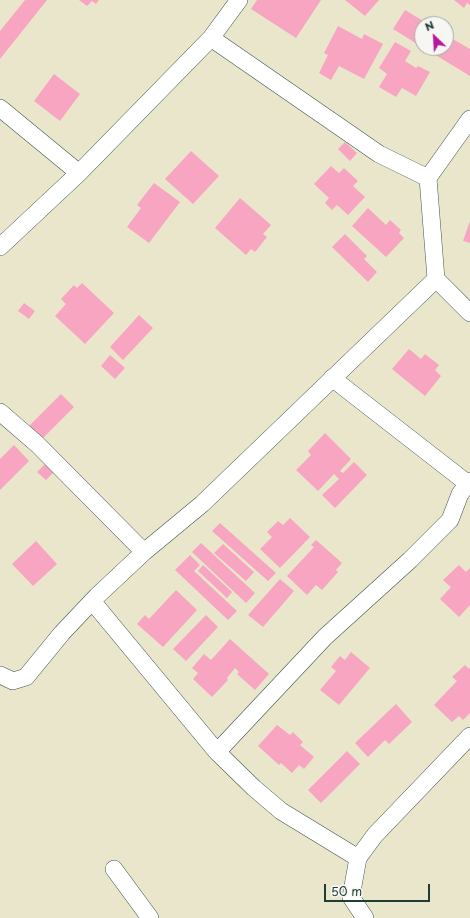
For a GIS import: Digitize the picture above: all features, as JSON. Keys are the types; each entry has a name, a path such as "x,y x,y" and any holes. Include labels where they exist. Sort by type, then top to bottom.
{"street":[{"path":"0,247 79,173 211,38 239,0"},
{"path":"211,38 379,154 428,178"},
{"path":"0,108 79,173"},
{"path":"470,119 428,178 436,279 470,313"},
{"path":"0,675 13,681 26,678 62,633 92,601 144,552 202,504 436,279"},
{"path":"217,752 325,637 410,560 450,520 455,503 469,482 332,378"},
{"path":"0,412 37,444 144,552"},
{"path":"92,601 217,752 281,811 358,858"},
{"path":"365,918 351,897 358,858 375,835 470,736"},
{"path":"114,869 150,918"}],"building":[{"path":"25,0 47,0 0,59 0,31"},
{"path":"79,0 99,0 96,4 92,1 87,6"},
{"path":"257,0 321,0 296,38 251,9"},
{"path":"345,0 379,0 365,16"},
{"path":"454,0 470,0 470,5 467,3 464,8"},
{"path":"405,10 415,16 414,42 393,29"},
{"path":"338,26 362,39 364,34 383,44 364,79 339,66 331,80 319,73 328,55 324,53"},
{"path":"454,40 470,49 470,76 437,56 454,56"},
{"path":"395,42 411,51 405,61 416,68 418,66 430,72 416,96 402,88 396,97 379,87 387,74 379,68"},
{"path":"54,74 80,94 60,121 34,101"},
{"path":"345,142 357,153 350,161 338,149"},
{"path":"191,151 219,176 193,204 165,179"},
{"path":"331,166 339,173 344,168 358,181 353,186 365,197 348,215 337,205 332,210 325,203 329,198 314,184"},
{"path":"154,183 180,202 149,243 127,227 141,208 137,205"},
{"path":"240,198 271,225 263,234 267,237 255,252 251,249 246,255 215,228"},
{"path":"368,208 386,225 390,220 401,230 399,233 404,238 386,257 352,226"},
{"path":"470,221 470,243 463,241"},
{"path":"345,234 367,256 364,259 377,272 368,282 332,247"},
{"path":"82,283 114,313 85,344 55,316 66,304 61,299 74,285 77,288"},
{"path":"24,303 35,311 29,319 18,311"},
{"path":"139,315 153,328 123,360 110,347"},
{"path":"409,349 421,359 425,354 439,365 435,370 441,376 425,396 392,369"},
{"path":"110,355 125,368 115,379 101,366"},
{"path":"61,394 74,407 42,439 29,426"},
{"path":"325,433 351,459 340,471 343,473 354,462 367,475 335,508 322,495 339,479 334,474 318,491 296,470 311,455 308,451"},
{"path":"14,445 29,461 0,490 0,459"},
{"path":"46,463 55,471 46,480 37,472"},
{"path":"290,518 310,537 280,568 260,549 272,537 267,532 278,521 283,525"},
{"path":"220,523 276,573 268,581 212,531"},
{"path":"316,540 342,563 336,570 338,572 322,590 316,585 307,595 287,576 314,547 311,545"},
{"path":"36,541 57,564 33,586 12,564"},
{"path":"201,543 255,593 246,603 192,552"},
{"path":"223,544 254,572 246,581 214,553"},
{"path":"190,555 200,565 194,571 237,611 228,620 175,570"},
{"path":"203,565 232,592 227,598 198,571"},
{"path":"459,565 466,572 470,568 470,605 459,617 440,599 451,587 443,580"},
{"path":"280,579 294,591 263,627 248,615"},
{"path":"176,590 197,610 163,647 137,624 145,615 149,619"},
{"path":"206,615 218,627 186,661 173,649"},
{"path":"230,639 269,674 255,690 237,674 239,672 235,668 227,678 228,680 212,697 193,679 198,673 192,668 204,654 211,660"},
{"path":"351,652 370,668 339,705 320,690 336,671 331,667 340,656 345,660"},
{"path":"465,665 469,669 470,667 470,713 463,720 459,716 452,722 434,705 457,681 452,677"},
{"path":"396,704 412,722 389,744 385,740 368,757 355,743"},
{"path":"277,725 290,735 293,732 303,742 300,745 314,757 304,769 299,765 292,773 281,763 279,765 258,746"},
{"path":"347,751 360,764 321,803 308,790"}]}
